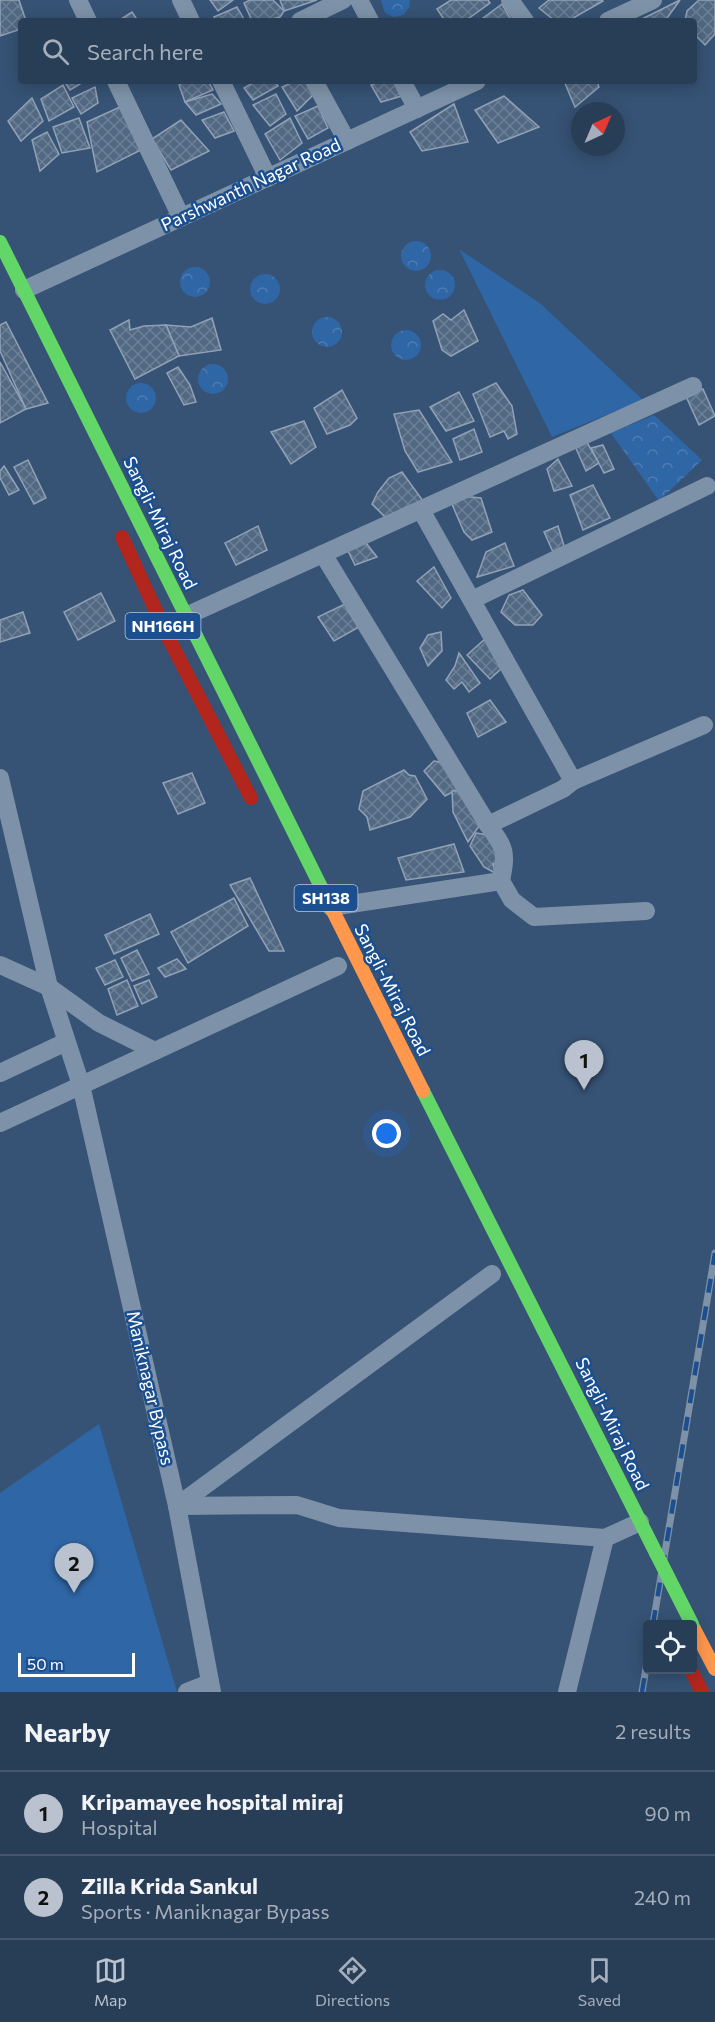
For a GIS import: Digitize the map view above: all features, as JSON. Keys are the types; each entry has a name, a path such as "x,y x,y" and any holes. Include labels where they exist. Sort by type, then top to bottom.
{"highway":[{"name":"Sangli-Miraj Road","path":"0,242 690,1620"},
{"name":"NH166H","path":"119,529 168,637 256,807"},
{"name":"Sangli-Miraj Road","path":"697,1635 715,1669"},
{"path":"693,1674 702,1692"}],"street":[{"path":"78,0 87,18"},
{"path":"181,0 190,18"},
{"path":"306,18 343,0"},
{"path":"359,0 368,18"},
{"path":"510,0 523,18"},
{"path":"614,18 653,0"},
{"path":"117,84 182,217"},
{"path":"222,84 268,177"},
{"path":"316,84 347,141"},
{"path":"404,84 417,109"},
{"name":"Parshwanth Nagar Road","path":"24,290 471,84"},
{"path":"186,616 693,386"},
{"path":"472,600 707,486"},
{"path":"421,510 573,781"},
{"path":"323,554 503,846 505,863 501,880 512,900 534,917 646,911"},
{"path":"488,825 563,789 573,781 704,725"},
{"path":"0,778 49,987 66,1042 0,1073"},
{"path":"331,907 501,880"},
{"path":"0,965 49,987 99,1023 155,1051"},
{"path":"0,1123 338,966"},
{"name":"Maniknagar Bypass","path":"66,1042 81,1085 177,1506 211,1688"},
{"path":"177,1506 492,1274"},
{"path":"177,1506 297,1504 339,1518 605,1538 623,1532 640,1522"},
{"path":"567,1692 605,1538"},
{"path":"187,1692 211,1688"}],"green space":[{"path":"381,0 410,0 409,8 403,15 394,17 385,13"},
{"path":"416,241 426,246 431,256 426,266 416,271 406,266 401,256 406,246"},
{"path":"459,249 541,304 643,400 552,437"},
{"path":"195,267 205,272 210,282 205,292 195,297 185,292 180,282 185,272"},
{"path":"440,270 450,275 455,285 450,295 440,300 430,295 425,285 430,275"},
{"path":"265,274 275,279 280,289 275,299 265,304 255,299 250,289 255,279"},
{"path":"327,317 337,322 342,332 337,342 327,347 317,342 312,332 317,322"},
{"path":"406,330 416,335 421,345 416,355 406,360 396,355 391,345 396,335"},
{"path":"213,364 223,369 228,379 223,389 213,394 203,389 198,379 203,369"},
{"path":"141,383 151,388 156,398 151,408 141,413 131,408 126,398 131,388"},
{"path":"654,415 702,460 659,501 611,433"},
{"path":"99,1424 177,1692 0,1692 0,1493"}],"building":[{"path":"0,0 19,0 25,18 18,18 18,30 0,36"},
{"path":"210,0 233,0 218,11"},
{"path":"250,0 273,0 284,11 276,18 251,18 244,3"},
{"path":"280,0 317,0 284,11"},
{"path":"451,0 488,0 490,3 469,18 443,18 437,9"},
{"path":"549,0 603,1 573,18 551,18 539,8"},
{"path":"680,0 667,18 644,18"},
{"path":"699,0 715,0 715,34 705,45 697,37 697,18 686,18 687,11"},
{"path":"502,4 510,18 483,18"},
{"path":"237,7 243,18 214,18"},
{"path":"132,12 136,18 123,18"},
{"path":"66,84 80,84 70,90"},
{"path":"210,84 213,90 185,102 179,85"},
{"path":"251,84 277,84 278,86 253,100 244,88"},
{"path":"288,84 309,84 314,94 297,111 282,87"},
{"path":"397,84 402,96 381,102 371,85"},
{"path":"565,84 598,84 599,87 581,102 573,102"},
{"path":"63,85 74,107 49,121 41,99"},
{"path":"95,87 98,103 81,114 72,98"},
{"path":"212,94 221,104 196,115 185,102"},
{"path":"276,94 286,114 270,126 253,105"},
{"path":"504,96 539,127 498,143 475,110"},
{"path":"32,98 43,121 21,141 8,121"},
{"path":"454,104 468,142 422,151 410,132"},
{"path":"318,106 328,128 308,139 295,116"},
{"path":"120,107 141,150 97,172 87,122"},
{"path":"224,112 234,131 215,138 202,120"},
{"path":"79,118 90,148 62,153 53,127"},
{"path":"290,118 302,143 280,160 265,134"},
{"path":"181,120 209,151 171,170 152,139"},
{"path":"47,132 59,154 40,171 32,140"},
{"path":"464,310 478,341 451,356 442,350 433,321 443,314 451,320"},
{"path":"212,318 221,350 179,356 166,325 191,327"},
{"path":"129,320 130,330 144,326 166,325 179,356 135,379 110,330"},
{"path":"6,322 48,403 26,409 0,351 0,325"},
{"path":"0,362 26,409 0,423"},
{"path":"178,367 190,385 196,402 184,405 167,373"},
{"path":"496,383 512,406 517,434 508,439 504,431 490,437 473,394"},
{"path":"703,389 715,416 699,425 683,390"},
{"path":"342,390 357,418 350,425 327,434 314,408"},
{"path":"459,392 474,421 446,431 430,407"},
{"path":"419,410 452,462 418,472 405,451 394,414"},
{"path":"304,421 316,447 291,464 271,432"},
{"path":"474,429 482,452 460,460 453,439"},
{"path":"585,439 599,463 586,471 574,444"},
{"path":"603,445 614,469 604,473 591,448"},
{"path":"558,459 572,486 554,491 547,469"},
{"path":"28,460 46,498 34,504 14,467"},
{"path":"4,466 19,490 9,495 0,478 0,471"},
{"path":"402,472 423,501 387,519 372,504 389,478"},
{"path":"593,485 610,518 583,530 570,495"},
{"path":"461,496 481,498 492,532 472,540 464,532 451,502"},
{"path":"258,526 267,550 236,565 225,543"},
{"path":"558,526 564,546 553,552 544,532"},
{"path":"366,543 377,557 355,565 347,549"},
{"path":"505,543 514,566 477,577 486,552"},
{"path":"434,567 451,598 442,608 417,581"},
{"path":"523,590 542,615 533,625 515,625 501,612 509,595"},
{"path":"101,593 115,621 78,640 64,612"},
{"path":"345,604 359,627 334,641 318,617"},
{"path":"23,612 30,633 0,642 0,620"},
{"path":"441,632 442,651 428,666 420,648 428,635"},
{"path":"485,639 502,668 490,679 467,655"},
{"path":"459,653 480,683 469,692 462,682 454,689 446,680 455,666"},
{"path":"490,700 506,722 478,737 467,713"},
{"path":"434,761 451,764 464,786 445,796 424,771"},
{"path":"404,770 409,775 415,776 427,799 410,817 370,830 367,817 359,809 363,791"},
{"path":"192,773 205,803 178,814 163,783"},
{"path":"467,790 484,819 468,842 453,812 452,791"},
{"path":"476,833 488,835 505,863 493,864 495,873 484,867 470,846"},
{"path":"454,844 464,872 406,880 398,858"},
{"path":"250,878 284,951 269,951 230,885"},
{"path":"234,898 248,926 188,963 171,932"},
{"path":"150,914 159,934 114,954 105,935"},
{"path":"137,950 149,974 132,981 121,958"},
{"path":"177,959 186,969 165,977 158,968"},
{"path":"115,960 123,977 105,985 96,968"},
{"path":"127,980 138,1006 117,1015 108,989"},
{"path":"149,980 157,997 142,1004 134,986"}],"railway":[{"path":"654,1620 715,1253"},
{"path":"642,1692 645,1674"}],"traffic: fast":[{"path":"0,242 333,911"},
{"path":"423,1091 656,1553"},
{"path":"656,1553 690,1620"}],"traffic: slow":[{"path":"333,911 423,1091"},
{"path":"697,1635 715,1669"}],"traffic: jam":[{"path":"122,537 168,637 251,798"},
{"path":"693,1674 702,1692"}],"place":[{"name":"Kripamayee hospital miraj","path":"584,1090"},
{"name":"Zilla Krida Sankul","path":"74,1593"}]}
